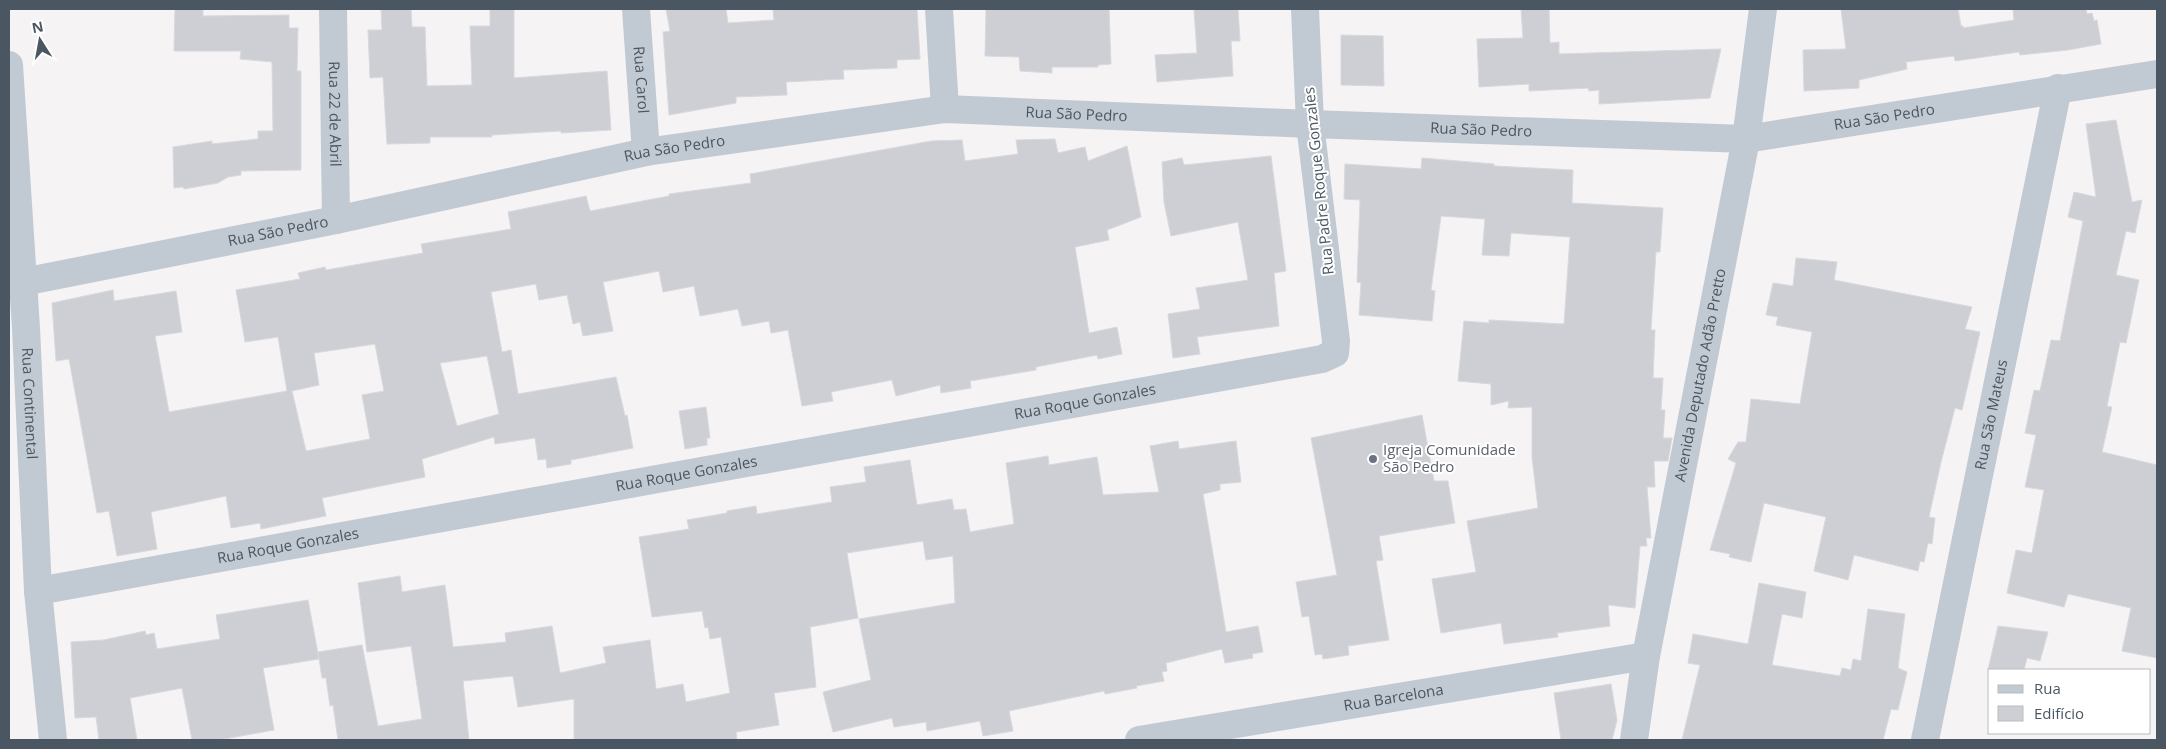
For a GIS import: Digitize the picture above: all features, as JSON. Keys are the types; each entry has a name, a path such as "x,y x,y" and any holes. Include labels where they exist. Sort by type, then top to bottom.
{"street":[{"name":"Rua 22 de Abril","path":"333,9 336,220"},
{"name":"Rua Carol","path":"636,9 646,152"},
{"path":"939,9 945,109"},
{"name":"Rua Padre Roque Gonzales","path":"1305,9 1310,124 1336,341 1335,353"},
{"name":"Avenida Deputado Adão Pretto","path":"1634,740 1646,656 1746,139 1763,9"},
{"name":"Rua Continental","path":"9,65 16,285 38,591 53,740"},
{"name":"Rua São Pedro","path":"16,285 336,220 646,152 945,109 1746,139 2058,88 2157,74"},
{"name":"Rua São Mateus","path":"1925,740 2058,88"},
{"name":"Rua Roque Gonzales","path":"38,591 1312,361 1335,353"},
{"name":"Rua Barcelona","path":"1139,740 1646,656"}],"building":[{"path":"175,9 203,9 203,16 289,15 289,28 298,28 297,71 301,71 301,170 241,171 241,175 228,177 218,183 184,189 183,187 174,188 173,147 212,141 212,144 258,139 258,131 273,131 272,62 240,59 241,51 174,51"},
{"path":"381,9 411,9 412,27 425,27 427,86 472,85 470,26 490,26 490,9 514,9 514,78 607,71 611,130 492,135 492,137 430,137 430,143 387,144 383,77 370,78 368,30 382,30"},
{"path":"666,9 726,9 728,23 774,20 773,9 917,9 920,59 897,60 897,68 843,70 844,79 786,82 787,95 736,97 736,103 669,115 663,32 670,31"},
{"path":"986,9 1109,9 1111,64 1098,65 1098,67 1052,67 1052,73 1020,71 1019,57 985,56"},
{"path":"1194,9 1238,9 1240,41 1231,41 1233,76 1157,82 1155,55 1197,53"},
{"path":"1521,9 1549,9 1550,43 1559,42 1559,54 1721,49 1710,98 1599,104 1599,90 1589,91 1588,88 1529,91 1529,84 1479,87 1477,39 1523,38"},
{"path":"1841,9 1958,9 1963,28 2014,20 2013,9 2086,9 2087,14 2092,13 2094,21 2097,20 2101,44 2068,50 2020,55 2019,52 1955,61 1954,56 1906,62 1907,69 1859,80 1859,88 1804,91 1803,50 1846,49"},
{"path":"1341,35 1383,36 1384,86 1341,85"},
{"path":"2116,120 2132,202 2142,200 2135,233 2126,231 2116,275 2139,280 2126,343 2120,342 2107,406 2112,407 2102,452 2157,465 2157,658 2122,651 2131,608 2068,594 2064,607 2007,593 2016,550 2032,553 2044,490 2025,487 2036,435 2025,433 2034,390 2040,391 2051,340 2060,341 2083,221 2068,217 2074,192 2096,197 2086,124"},
{"path":"1055,139 1058,153 1085,147 1088,161 1127,146 1141,217 1107,230 1109,240 1075,247 1089,333 1117,327 1122,354 1098,359 1097,355 1036,367 1036,370 970,381 971,388 941,393 940,385 896,396 892,380 831,392 833,401 802,406 788,330 771,333 769,321 742,326 738,309 700,316 694,286 663,292 659,271 603,282 613,331 583,336 580,322 573,324 567,295 539,300 536,284 491,292 502,352 511,350 518,394 616,377 625,416 627,415 633,448 571,460 571,464 547,468 546,459 538,460 535,438 495,444 494,437 422,459 425,477 322,498 326,516 261,529 260,523 231,528 226,496 151,512 157,549 117,556 109,511 97,513 69,359 56,361 52,303 113,290 114,301 176,291 182,332 155,336 169,412 287,391 278,337 245,342 236,290 300,279 298,273 325,267 326,270 423,253 421,244 511,229 508,212 586,196 590,211 669,196 669,194 751,183 750,174 931,141 962,140 965,161 1018,154 1016,140","holes":["375,344 384,391 362,395 370,439 306,451 292,391 319,385 314,353","487,356 499,414 457,426 440,363"]},
{"path":"1271,156 1286,271 1274,273 1279,326 1197,337 1200,354 1173,358 1168,314 1200,309 1196,288 1248,280 1238,222 1171,236 1164,202 1162,162 1182,158 1184,165"},
{"path":"1422,158 1494,164 1494,166 1573,170 1572,203 1663,208 1660,252 1656,252 1651,330 1655,330 1653,378 1663,378 1661,410 1665,410 1663,438 1672,438 1668,461 1654,461 1655,487 1647,487 1651,538 1646,538 1647,546 1640,546 1635,608 1608,605 1610,626 1557,633 1558,637 1504,644 1501,623 1441,633 1432,579 1476,572 1467,521 1538,508 1532,457 1532,407 1508,408 1509,401 1491,405 1491,384 1458,381 1464,321 1489,323 1489,320 1564,324 1570,237 1511,233 1509,256 1482,255 1485,219 1441,216 1431,290 1435,291 1432,321 1359,315 1361,283 1357,282 1360,200 1344,199 1345,164 1421,169"},
{"path":"1796,258 1837,262 1834,280 1972,307 1965,329 1980,332 1962,410 1955,408 1941,462 1929,517 1935,518 1932,544 1928,543 1924,562 1920,561 1918,571 1854,555 1848,580 1814,571 1826,517 1764,503 1751,562 1729,557 1730,554 1710,550 1736,463 1728,459 1738,442 1746,442 1751,399 1800,404 1812,332 1776,325 1778,317 1766,315 1773,283 1793,286"},
{"path":"706,407 710,438 707,438 707,445 685,449 679,411"},
{"name":"Igreja Comunidade São Pedro","path":"1422,415 1434,481 1448,481 1455,523 1379,536 1383,560 1376,561 1389,640 1348,646 1349,655 1323,659 1322,654 1315,655 1309,616 1302,617 1296,582 1337,575 1311,438"},
{"path":"1178,441 1179,449 1236,441 1241,482 1220,484 1220,490 1203,494 1226,632 1258,626 1263,652 1252,654 1253,658 1225,663 1222,649 1166,663 1167,671 1162,672 1164,681 1136,686 1137,688 1105,694 1104,691 1009,711 1013,731 983,736 980,721 927,731 926,722 894,727 892,718 833,732 823,692 871,680 859,619 955,603 953,556 926,560 923,541 847,553 858,618 810,627 816,687 774,693 779,725 736,732 737,740 574,740 574,699 518,707 513,676 463,681 469,740 338,740 333,705 330,706 326,678 322,678 318,652 362,645 378,726 422,719 411,646 367,652 358,583 400,576 402,592 445,585 453,647 506,642 505,633 552,626 560,673 606,663 603,647 650,640 656,689 683,684 686,702 730,693 721,637 710,639 708,627 705,628 702,611 652,617 639,537 689,529 687,520 727,513 727,511 756,506 757,514 832,502 830,487 866,482 864,467 910,460 917,505 952,499 954,510 966,509 970,532 1014,524 1006,463 1048,456 1049,465 1097,457 1103,495 1159,492 1150,446"},
{"path":"1759,583 1806,592 1802,618 1782,614 1772,665 1840,676 1842,668 1851,670 1853,659 1861,661 1868,609 1905,614 1898,668 1907,672 1898,710 1891,709 1883,740 1682,740 1700,665 1688,663 1693,634 1748,644"},
{"path":"308,600 319,659 263,668 274,730 219,740 192,740 182,688 130,698 137,740 99,740 96,717 75,718 71,642 104,640 145,631 146,635 154,633 157,649 220,639 216,615"},
{"path":"1998,626 2048,632 2040,661 2027,658 2024,669 1988,669"},
{"path":"1611,684 1617,720 1612,740 1561,740 1554,693"}],"place":[{"name":"Igreja Comunidade São Pedro","path":"1373,459"}]}
